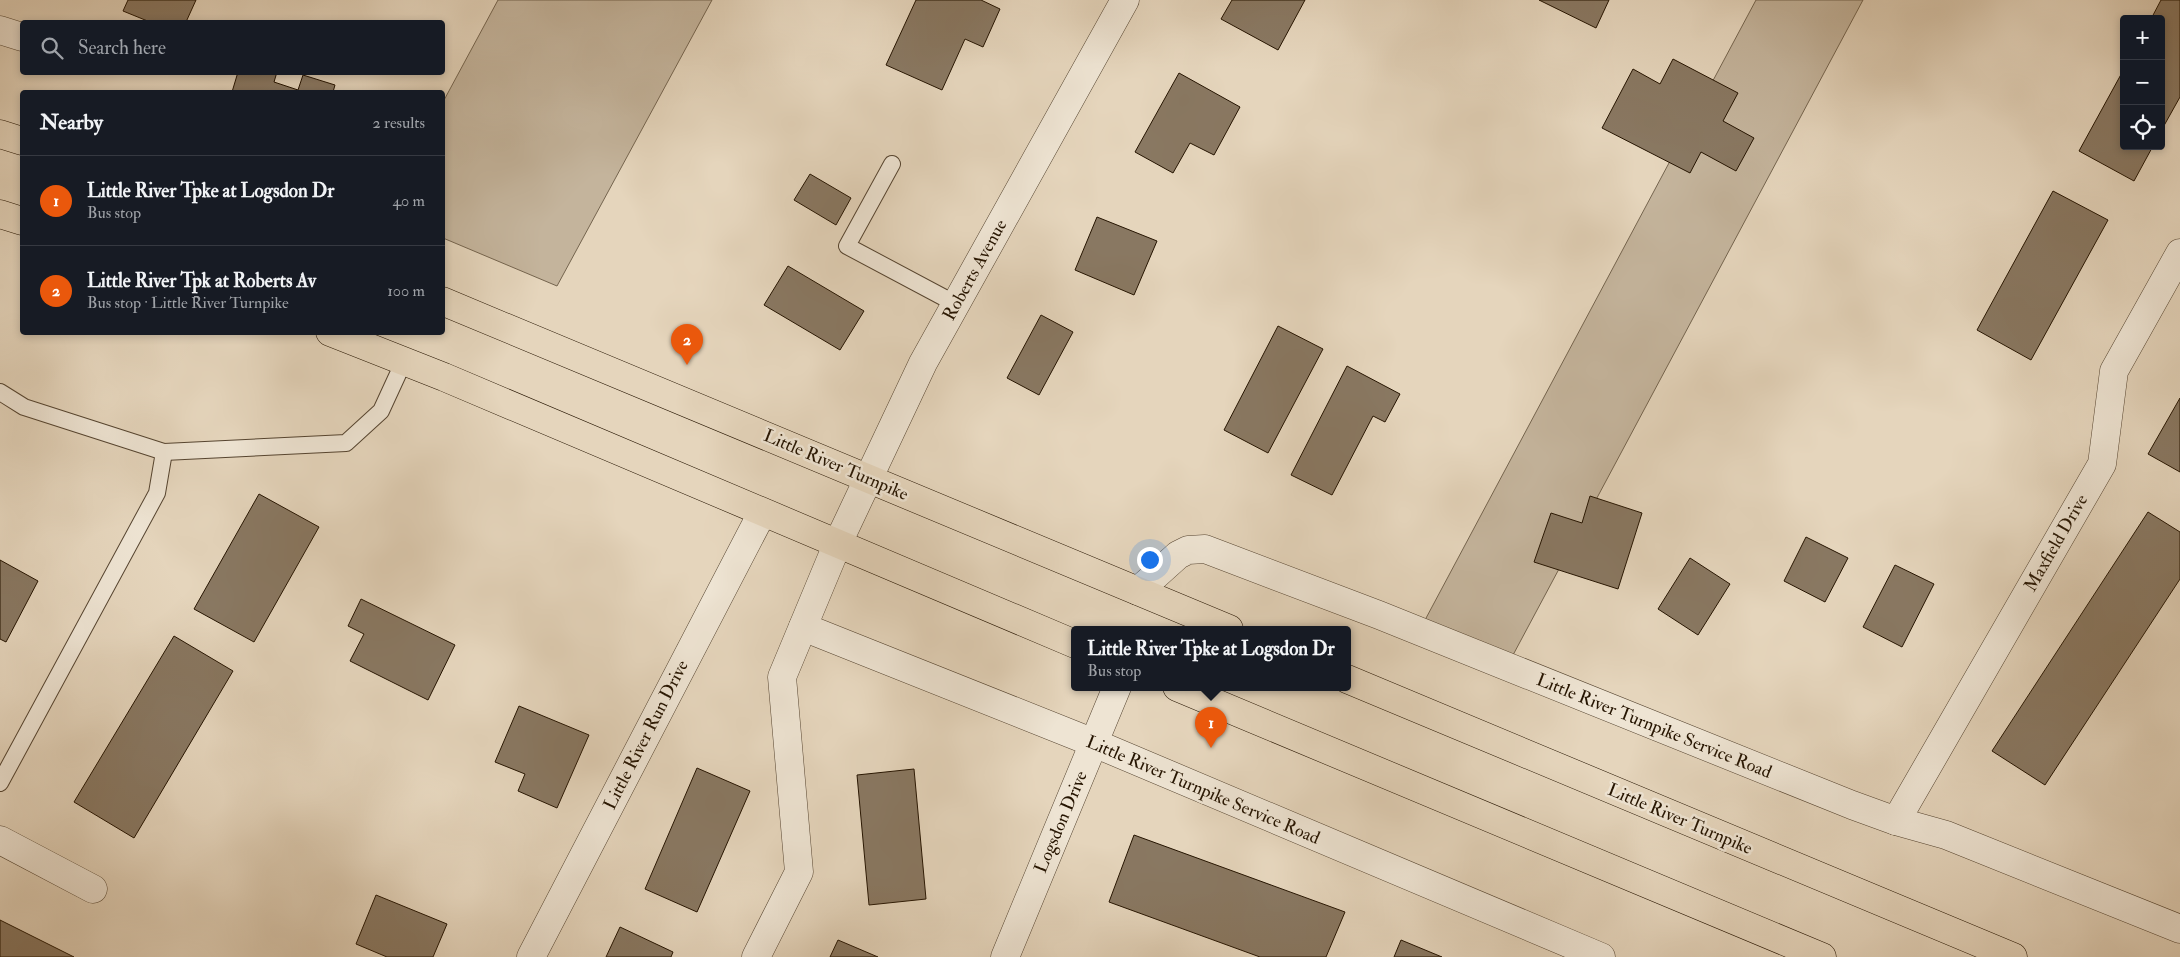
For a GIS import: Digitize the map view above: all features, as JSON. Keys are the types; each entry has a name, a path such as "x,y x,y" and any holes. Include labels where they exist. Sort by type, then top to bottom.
{"main road":[{"path":"0,134 20,141"},
{"path":"0,214 20,220"},
{"name":"Little River Turnpike","path":"445,302 1222,626"},
{"path":"338,335 404,361 1071,642"},
{"name":"Little River Turnpike","path":"1351,681 2013,957"},
{"path":"1187,691 1822,957"}],"street":[{"name":"Roberts Avenue","path":"837,545 923,363 1125,0"},
{"path":"0,30 20,36"},
{"name":"Maxfield Drive","path":"1896,821 2102,464 2114,371 2180,253"},
{"name":"Little River Run Drive","path":"531,957 762,513"},
{"path":"756,957 799,872 782,677 837,545"},
{"name":"Little River Turnpike Service Road","path":"1138,592 1178,554 1188,550 1205,549 1379,615 1896,821 1946,835 2180,929"},
{"name":"Little River Turnpike Service Road","path":"803,627 1094,743 1601,957"},
{"name":"Logsdon Drive","path":"1005,957 1115,691"},
{"path":"0,840 94,889"}],"lane":[{"path":"892,164 847,246 956,304"},
{"path":"0,392 24,407 164,452 346,443 381,411 404,361"},
{"path":"0,783 157,493 164,452"}],"shaded area":[{"path":"498,0 712,0 557,286 445,239 445,98"},
{"path":"1756,0 1863,0 1505,670 1417,635"}],"building":[{"path":"128,0 196,0 187,20 145,20 123,11"},
{"path":"916,0 981,0 1000,9 983,47 965,39 942,90 886,65"},
{"path":"1232,0 1305,0 1278,50 1221,19"},
{"path":"1539,0 1609,0 1596,28"},
{"path":"2161,0 2180,0 2180,97 2165,124 2165,15 2153,15"},
{"path":"1673,59 1738,93 1723,121 1754,138 1736,171 1701,152 1690,173 1602,128 1633,69 1660,84"},
{"path":"1179,73 1240,107 1214,155 1190,143 1173,173 1135,152"},
{"path":"237,75 276,75 274,82 298,90 233,90"},
{"path":"303,75 335,85 334,90 298,90"},
{"path":"2120,76 2120,150 2151,150 2134,181 2079,151"},
{"path":"810,174 851,198 836,225 794,200"},
{"path":"2053,191 2108,220 2031,360 1977,330"},
{"path":"1097,217 1157,241 1134,295 1075,270"},
{"path":"788,266 864,311 840,350 764,305"},
{"path":"1041,315 1073,332 1039,395 1007,378"},
{"path":"1278,326 1323,349 1268,453 1224,430"},
{"path":"1347,366 1400,394 1385,422 1373,416 1332,495 1291,475"},
{"path":"2180,398 2180,472 2148,454"},
{"path":"259,494 319,527 254,642 194,609"},
{"path":"1590,496 1642,513 1618,589 1534,562 1551,513 1582,523"},
{"path":"2148,512 2180,532 2180,579 2045,785 1992,751"},
{"path":"1806,537 1848,558 1825,602 1784,581"},
{"path":"1690,558 1730,584 1698,635 1658,609"},
{"path":"0,560 38,581 6,642 0,639"},
{"path":"1895,565 1934,584 1902,647 1863,627"},
{"path":"361,599 455,645 428,700 350,661 364,634 348,626"},
{"path":"174,636 233,671 134,838 74,802"},
{"path":"519,706 589,735 557,808 518,791 525,774 495,762"},
{"path":"697,768 750,791 697,912 645,889"},
{"path":"914,769 926,899 869,905 857,775"},
{"path":"1134,835 1345,912 1326,957 1260,957 1109,902"},
{"path":"376,895 447,924 433,957 387,957 356,944"},
{"path":"0,920 74,957 0,957"},
{"path":"620,927 673,952 671,957 606,957"},
{"path":"838,940 878,957 830,957"},
{"path":"1401,940 1442,957 1394,957"}],"place":[{"name":"Little River Tpk at Roberts Av","path":"687,365"},
{"name":"Little River Tpke at Logsdon Dr","path":"1211,748"}]}
